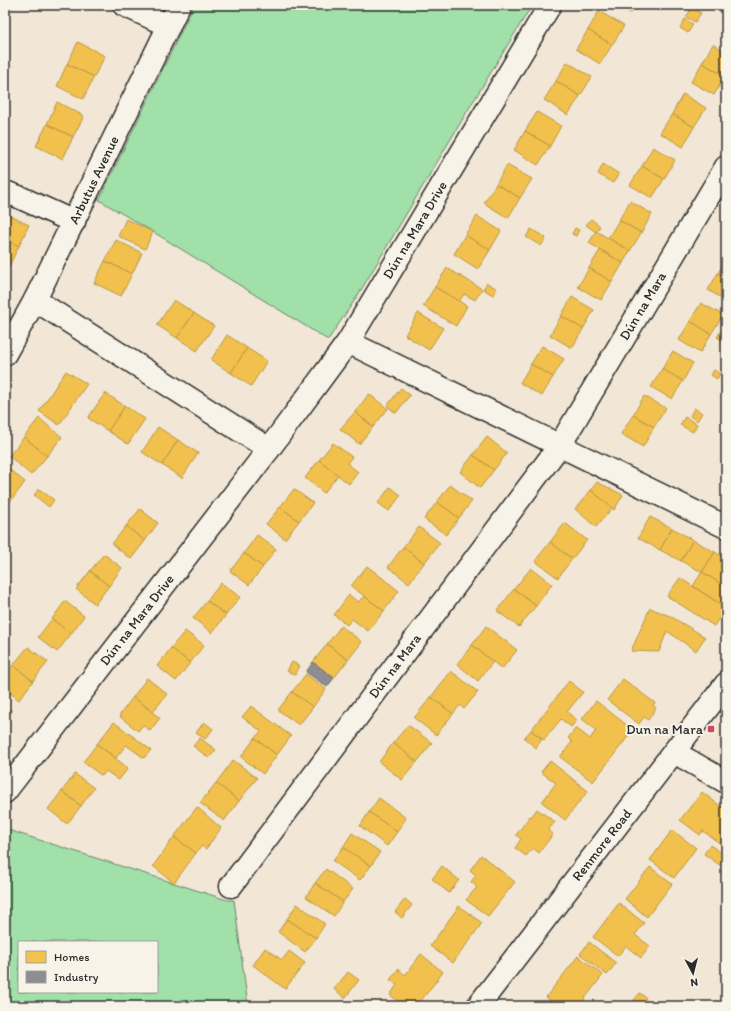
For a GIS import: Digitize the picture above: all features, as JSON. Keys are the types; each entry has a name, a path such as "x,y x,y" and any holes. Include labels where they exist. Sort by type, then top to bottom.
{"street":[{"path":"124,5 169,26"},
{"name":"Arbutus Avenue","path":"5,354 35,300 74,222 179,5"},
{"name":"Dún na Mara Drive","path":"5,792 269,449 348,342 550,5"},
{"name":"Dún na Mara","path":"231,886 560,445 726,167"},
{"path":"5,192 74,222"},
{"path":"35,300 269,449"},
{"path":"348,342 726,527"},
{"name":"Renmore Road","path":"478,1006 726,684"},
{"path":"674,752 726,782"}],"green space":[{"path":"194,5 532,5 358,295 328,340 99,200"},
{"path":"5,829 227,900 234,900 248,1006 5,1006"}],"building: Homes":[{"path":"617,5 636,5 631,13"},
{"path":"692,8 701,13 695,22 686,17"},
{"path":"599,11 624,26 612,45 588,30"},
{"path":"685,19 693,24 688,33 680,28"},
{"path":"726,22 726,34 720,31"},
{"path":"588,30 612,45 600,64 576,49"},
{"path":"78,42 105,56 94,77 67,64"},
{"path":"713,44 726,52 725,76 702,63"},
{"path":"567,62 592,77 580,96 556,81"},
{"path":"702,63 725,76 714,95 691,82"},
{"path":"67,64 94,77 83,99 57,86"},
{"path":"556,81 580,96 568,115 544,100"},
{"path":"683,94 706,108 694,127 672,114"},
{"path":"57,102 84,116 73,137 47,124"},
{"path":"537,112 561,126 550,146 525,131"},
{"path":"672,114 694,127 683,147 660,133"},
{"path":"47,124 73,137 63,159 36,146"},
{"path":"525,131 550,146 538,165 514,150"},
{"path":"653,147 675,160 664,179 642,166"},
{"path":"603,164 619,174 613,183 598,174"},
{"path":"507,165 532,179 520,198 496,184"},
{"path":"642,166 664,179 652,198 630,185"},
{"path":"496,184 520,198 508,218 484,203"},
{"path":"630,201 652,214 641,233 619,220"},
{"path":"5,213 29,225 19,246 5,239"},
{"path":"477,216 501,231 490,250 465,235"},
{"path":"126,219 153,232 145,249 118,236"},
{"path":"591,219 600,226 596,232 586,225"},
{"path":"619,220 641,233 630,251 608,238"},
{"path":"575,228 579,230 576,236 572,234"},
{"path":"531,229 546,238 541,246 526,237"},
{"path":"596,231 630,251 623,263 589,243"},
{"path":"465,235 490,250 478,269 454,254"},
{"path":"5,239 19,246 5,274"},
{"path":"116,240 142,253 132,274 105,261"},
{"path":"600,250 623,263 612,282 589,268"},
{"path":"726,260 726,277 718,273"},
{"path":"105,261 132,274 121,296 94,283"},
{"path":"447,268 482,289 475,300 464,294 459,302 435,287"},
{"path":"589,268 612,282 601,300 578,287"},
{"path":"718,273 726,277 726,301 708,290"},
{"path":"487,283 497,289 493,295 483,289"},
{"path":"435,287 467,306 456,326 423,306"},
{"path":"572,297 594,310 583,329 561,316"},
{"path":"174,300 194,313 177,338 157,325"},
{"path":"701,303 723,315 711,334 690,321"},
{"path":"194,313 214,326 197,351 177,338"},
{"path":"418,313 443,328 429,350 405,335"},
{"path":"561,316 583,329 572,348 550,335"},
{"path":"690,321 711,334 700,353 679,340"},
{"path":"725,324 726,325 726,343 717,337"},
{"path":"227,335 247,348 231,373 211,360"},
{"path":"542,346 564,359 553,377 531,364"},
{"path":"247,348 267,361 251,386 231,373"},
{"path":"673,351 693,363 683,381 662,369"},
{"path":"531,364 553,377 542,396 520,383"},
{"path":"662,369 683,381 672,399 651,387"},
{"path":"714,370 720,374 717,379 711,375"},
{"path":"66,371 87,384 59,425 39,411"},
{"path":"401,388 410,395 396,413 387,406"},
{"path":"105,393 125,406 108,431 88,418"},
{"path":"369,394 388,409 373,427 355,412"},
{"path":"644,396 666,408 654,427 633,415"},
{"path":"125,406 145,419 128,444 108,431"},
{"path":"694,408 702,413 697,421 690,416"},
{"path":"355,412 373,427 359,444 340,429"},
{"path":"633,415 654,427 643,447 621,434"},
{"path":"685,417 697,424 693,432 680,425"},
{"path":"39,418 62,437 47,456 24,437"},
{"path":"158,427 178,440 162,465 142,452"},
{"path":"24,437 47,456 31,475 9,456"},
{"path":"487,437 507,453 494,470 473,455"},
{"path":"178,440 198,453 182,478 162,465"},
{"path":"333,443 352,457 347,463 358,472 349,484 319,460"},
{"path":"473,455 494,470 480,488 460,472"},
{"path":"319,460 338,475 324,493 305,478"},
{"path":"5,466 25,482 10,502 5,497"},
{"path":"597,482 623,495 614,510 591,490"},
{"path":"450,485 472,501 459,518 437,502"},
{"path":"390,487 401,495 389,511 378,503"},
{"path":"39,489 54,500 49,507 34,495"},
{"path":"294,489 313,503 299,521 280,507"},
{"path":"591,490 612,508 596,527 575,509"},
{"path":"5,497 10,502 5,508"},
{"path":"437,502 459,518 446,535 424,519"},
{"path":"280,507 299,521 285,539 266,524"},
{"path":"140,509 158,523 145,541 126,526"},
{"path":"650,517 672,528 660,550 638,538"},
{"path":"565,523 587,540 572,559 550,542"},
{"path":"126,526 145,541 131,559 112,544"},
{"path":"419,527 440,543 424,563 403,547"},
{"path":"672,528 693,540 681,561 660,550"},
{"path":"257,535 276,549 263,567 244,553"},
{"path":"5,537 11,542 5,549"},
{"path":"693,540 715,552 702,572 681,561"},
{"path":"550,542 572,559 558,578 535,561"},
{"path":"403,547 424,563 409,583 388,567"},
{"path":"715,552 726,559 726,587 702,572"},
{"path":"244,553 263,567 249,585 230,571"},
{"path":"104,554 122,568 109,586 90,571"},
{"path":"367,566 399,591 384,611 351,586"},
{"path":"531,568 552,584 536,606 514,589"},
{"path":"90,571 109,586 95,604 76,589"},
{"path":"702,572 726,587 726,608 693,586"},
{"path":"5,578 11,583 5,589"},
{"path":"680,578 726,608 714,626 667,596"},
{"path":"221,583 240,597 226,615 207,601"},
{"path":"514,589 536,606 519,627 497,611"},
{"path":"349,595 358,602 364,596 384,611 368,631 352,619 347,625 334,615"},
{"path":"65,601 84,616 71,634 52,619"},
{"path":"207,601 226,615 212,633 193,618"},
{"path":"650,608 670,616 705,637 696,651 667,631 659,652 631,651"},
{"path":"52,619 71,634 57,652 38,637"},
{"path":"341,626 362,642 348,660 327,644"},
{"path":"486,626 517,650 502,669 472,645"},
{"path":"185,631 204,645 190,663 171,648"},
{"path":"327,644 348,660 334,678 313,662"},
{"path":"472,645 493,662 478,681 457,664"},
{"path":"28,647 48,662 33,681 13,665"},
{"path":"171,648 190,663 176,681 157,666"},
{"path":"292,662 300,666 295,675 287,671"},
{"path":"13,665 33,681 19,700 5,689 5,675"},
{"path":"451,671 478,692 464,709 460,705 453,714 431,697"},
{"path":"306,674 326,689 313,707 292,692"},
{"path":"147,678 167,694 153,712 133,697"},
{"path":"623,679 655,703 653,706 656,708 648,720 644,717 639,724 607,700"},
{"path":"569,681 583,692 567,712 577,720 571,727 561,719 544,740 531,730"},
{"path":"292,692 313,707 299,725 278,710"},
{"path":"133,697 160,718 150,731 143,725 138,731 119,716"},
{"path":"431,697 453,714 436,735 414,718"},
{"path":"596,701 633,730 593,782 560,757 572,742 568,738 576,728 590,739 596,730 582,719"},
{"path":"5,706 12,711 5,720"},
{"path":"251,706 291,736 277,755 255,738 261,731 242,717"},
{"path":"114,722 151,750 144,758 126,745 116,758 97,744"},
{"path":"204,722 213,729 205,739 196,733"},
{"path":"408,725 432,743 417,762 393,743"},
{"path":"531,730 542,739 536,748 524,738"},
{"path":"200,738 216,750 209,758 193,746"},
{"path":"255,738 277,755 263,774 241,757"},
{"path":"393,743 417,762 402,780 379,762"},
{"path":"97,744 128,768 119,780 106,771 102,776 83,762"},
{"path":"233,760 257,778 239,801 216,783"},
{"path":"550,761 588,791 565,820 542,802 556,783 541,772"},
{"path":"75,774 94,788 81,806 62,791"},
{"path":"216,783 239,801 224,821 200,803"},
{"path":"62,791 81,806 67,824 48,809"},
{"path":"702,792 723,808 726,803 726,839 722,845 703,831 700,835 680,820"},
{"path":"379,798 406,818 397,832 369,812"},
{"path":"197,807 221,828 206,849 202,846 196,853 174,837"},
{"path":"537,809 555,822 548,830 553,834 539,853 533,848 526,856 515,848 521,839 516,835"},
{"path":"369,812 397,832 387,846 360,826"},
{"path":"672,830 696,848 674,878 650,860"},
{"path":"352,833 380,852 371,866 343,847"},
{"path":"174,837 196,853 174,883 153,866"},
{"path":"710,845 726,856 726,859 721,866 704,854"},
{"path":"343,847 371,866 360,880 333,861"},
{"path":"481,855 515,882 488,916 466,900 477,887 471,882 476,875 470,870"},
{"path":"442,866 459,880 449,893 432,879"},
{"path":"650,867 672,884 647,917 625,899"},
{"path":"326,869 353,889 343,902 315,883"},
{"path":"315,883 343,902 334,916 306,897"},
{"path":"405,899 412,905 402,918 395,912"},
{"path":"619,903 644,923 635,935 650,946 641,958 626,946 618,956 593,937"},
{"path":"297,904 325,924 316,938 287,919"},
{"path":"459,906 482,923 453,963 430,946"},
{"path":"287,919 316,938 305,952 278,932"},
{"path":"589,942 616,963 607,975 580,954"},
{"path":"265,948 282,960 289,951 305,963 285,989 253,965"},
{"path":"421,954 443,972 417,1006 404,1006 390,995 397,985 390,980 398,969 405,975"},
{"path":"578,956 603,975 579,1006 557,1006 546,997"},
{"path":"348,972 359,980 345,998 334,989"},
{"path":"640,993 646,998 645,999 652,1006 629,1006"},
{"path":"542,1001 549,1006 538,1006"}],"building: Industry":[{"path":"313,662 334,678 327,687 306,672"}],"place":[{"name":"Dun na Mara","path":"711,729"}]}
